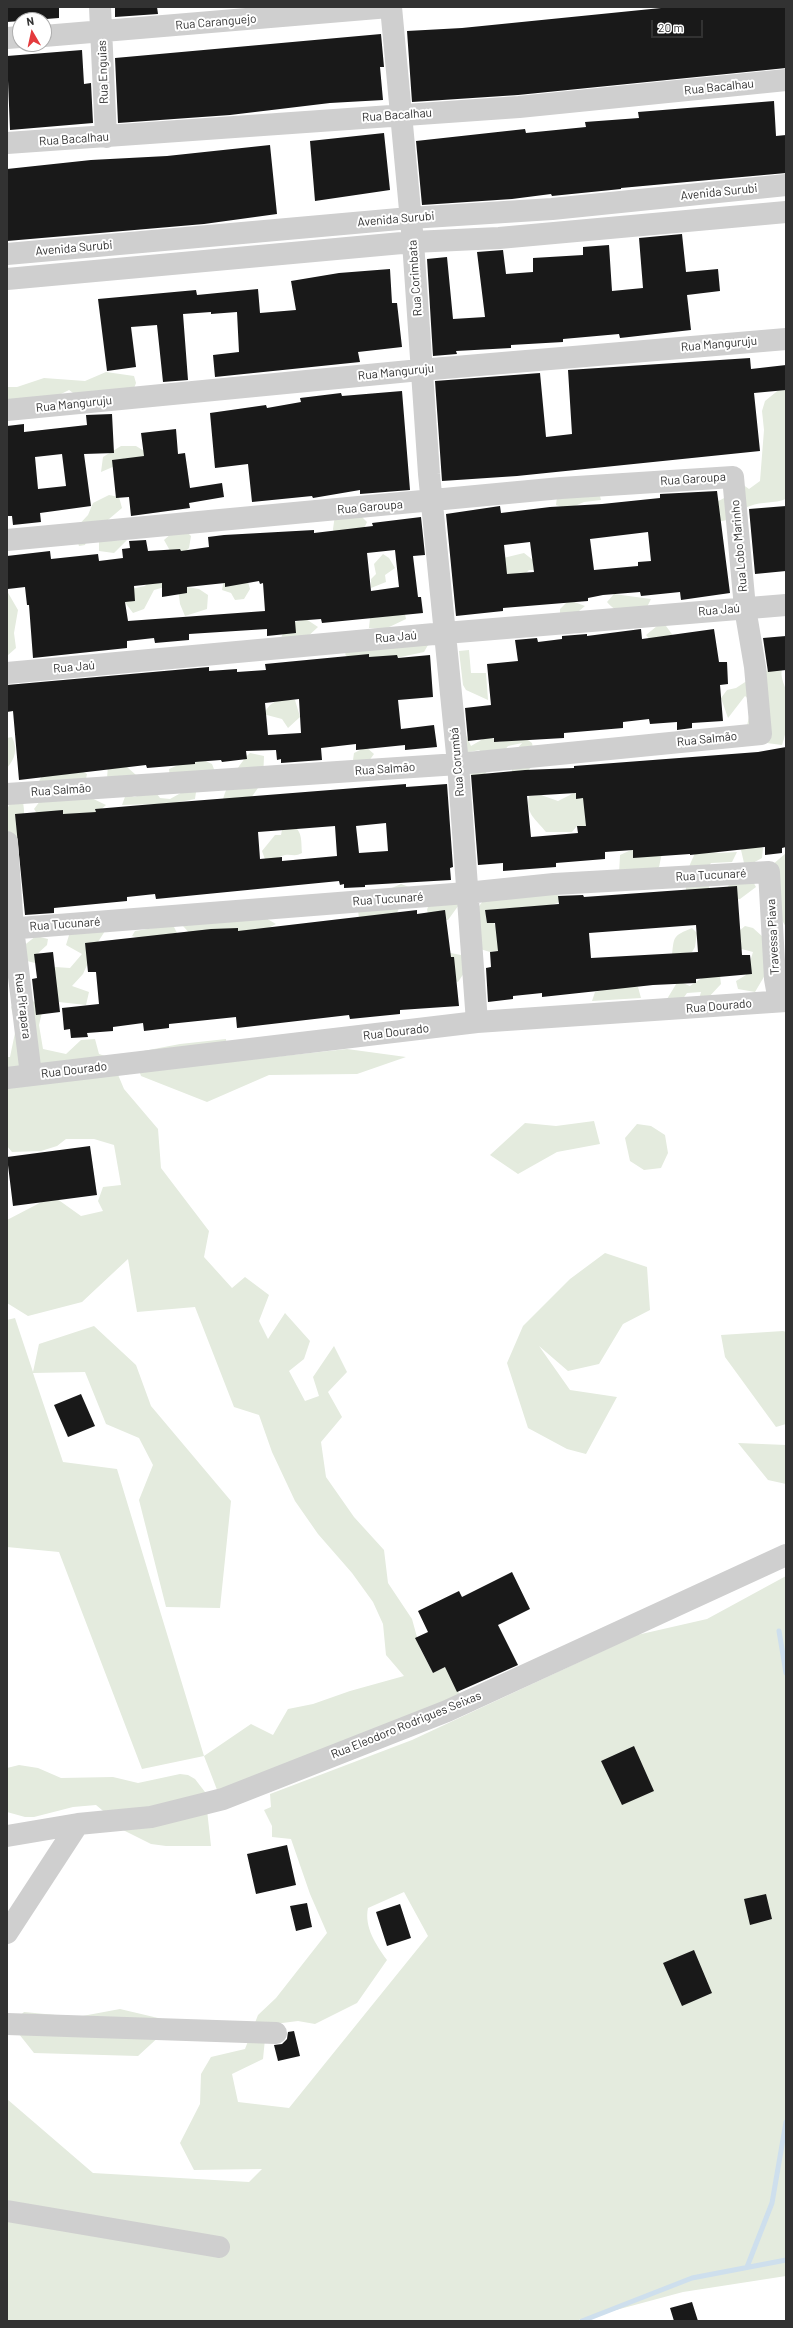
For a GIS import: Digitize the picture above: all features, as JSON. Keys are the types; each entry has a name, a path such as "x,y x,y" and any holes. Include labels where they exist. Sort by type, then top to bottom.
{"street":[{"name":"Rua Enguias","path":"100,7 106,137"},
{"name":"Rua Caranguejo","path":"52,35 390,7"},
{"name":"Rua Corimbata","path":"390,7 402,114 413,242 420,370 433,502"},
{"name":"Rua Bacalhau","path":"7,143 106,137 402,114 519,107 786,80"},
{"name":"Avenida Surubi","path":"7,254 410,218 552,209 786,185"},
{"name":"Avenida Surubi","path":"7,279 413,242 499,238 786,212"},
{"name":"Rua Manguruju","path":"7,410 420,370 786,339"},
{"name":"Rua Garoupa","path":"7,540 433,502 561,488 733,477"},
{"name":"Rua Lobo Marinho","path":"733,477 745,608 755,666 761,734"},
{"name":"Rua Corumbá","path":"433,502 458,764 466,893 477,1022"},
{"name":"Rua Jaú","path":"7,673 445,633 786,605"},
{"name":"Rua Salmão","path":"7,794 458,764 761,734"},
{"name":"Rua Pirapara","path":"7,842 10,929 31,1075"},
{"name":"Rua Tucunaré","path":"10,929 466,893 554,884 769,872"},
{"name":"Travessa Piava","path":"769,872 775,979 782,1001"},
{"name":"Rua Dourado","path":"7,1078 477,1022 782,1001"},
{"name":"Rua Eleodoro Rodrigues Seixas","path":"7,1836 78,1824 151,1817 222,1799 447,1710 786,1555"},
{"path":"7,1933 78,1824"},
{"path":"7,2024 276,2033"},
{"path":"7,2211 219,2247"}],"shaded area":[{"path":"106,372 134,376 136,383 133,391 76,395 69,390 57,396 7,400 7,387 17,387 44,378 85,381"},
{"path":"786,387 786,499 777,502 754,504 725,521 720,521 708,503 723,499 730,490 735,479 749,489 760,481 764,430 762,411 765,401 781,388"},
{"path":"121,446 136,446 154,457 149,468 125,458 115,466 101,472 103,457"},
{"path":"599,492 601,500 584,502 568,509 556,505 557,497"},
{"path":"109,495 119,497 122,508 102,525 91,530 85,545 79,546 74,530 88,515 93,503"},
{"path":"355,510 367,522 361,535 336,542 333,529 335,515"},
{"path":"184,529 191,536 189,548 180,557 173,556 164,540 173,532"},
{"path":"127,540 114,553 99,551 99,541"},
{"path":"524,553 533,560 534,570 529,570 520,579 500,583 495,560"},
{"path":"383,554 389,558 395,568 385,575 386,582 371,588 371,579 376,574 374,564"},
{"path":"155,574 181,586 199,589 208,595 207,609 185,616 180,604 178,588 168,586 154,590 144,609 133,613 124,601 131,589 145,586"},
{"path":"224,579 248,582 250,589 244,599 235,600 231,593 222,590"},
{"path":"7,591 18,610 14,633 16,648 7,656"},
{"path":"614,594 651,599 645,611 624,612 615,609 607,602"},
{"path":"569,600 585,606 573,616 560,614 560,609"},
{"path":"405,614 406,619 385,629 369,628 370,618"},
{"path":"306,619 318,627 305,639 281,638 287,624"},
{"path":"657,626 666,626 674,637 652,642 646,635"},
{"path":"354,642 428,645 424,652 387,660 352,662 345,654"},
{"path":"469,650 471,673 486,673 488,700 466,690 463,685 459,651"},
{"path":"782,669 787,704 784,739 782,745 759,742 747,726 752,702 745,696 728,718 721,698 727,690 736,688 762,671"},
{"path":"279,699 295,700 300,717 288,728 282,719 263,714 270,705"},
{"path":"464,731 471,746 488,736 499,742 524,737 532,743 536,762 522,777 512,772 511,756 522,743 508,746 480,780 471,775 467,764 480,750 446,756"},
{"path":"12,737 15,746 15,754 7,768 7,738"},
{"path":"366,747 374,754 366,765 353,760 354,753"},
{"path":"250,753 264,756 263,781 248,802 223,800 234,775"},
{"path":"197,757 212,764 217,777 170,779 169,769"},
{"path":"108,764 127,767 136,775 107,779"},
{"path":"71,765 87,774 83,794 106,805 97,813 40,818 34,809 40,801 38,796 38,784 41,777 47,769"},
{"path":"188,789 196,792 195,799 179,802 158,814 154,804 122,805 126,794 134,797 155,791 160,798 170,799"},
{"path":"574,793 583,796 589,816 586,826 577,826 572,832 546,832 530,812 528,802 529,796 541,795 558,801"},
{"path":"22,797 24,809 25,845 7,849 7,810 9,805"},
{"path":"290,824 299,832 302,853 285,855 266,862 262,851 275,835 281,835 282,830"},
{"path":"749,841 763,848 762,858 751,864 744,863 741,850"},
{"path":"631,850 662,853 659,867 645,878 619,875 620,855"},
{"path":"696,851 720,853 737,852 732,862 711,863 705,872 710,891 688,897 686,891 686,879"},
{"path":"786,853 786,927 757,878"},
{"path":"750,876 756,887 740,899 733,900 726,889 735,877"},
{"path":"401,884 409,887 395,917 359,918 357,903"},
{"path":"552,888 563,901 525,914 505,908 485,912 513,948 490,952 477,948 473,914 486,897"},
{"path":"431,897 461,902 448,920 430,920 427,910"},
{"path":"262,916 276,924 263,931 193,937 183,926"},
{"path":"173,925 177,933 139,938 132,936 135,931"},
{"path":"745,926 753,928 763,937 768,970 755,992 738,989 736,981 746,975 753,952 734,947 733,936"},
{"path":"692,928 697,933 695,947 692,952 672,955 673,944 676,937"},
{"path":"105,931 96,945 83,974 72,986 89,992 86,1005 59,1002 53,984 55,967 70,968 82,954 66,945 70,932"},
{"path":"36,936 48,939 47,945 36,955 35,963 23,960 22,947"},
{"path":"440,951 461,955 468,967 458,982 441,976"},
{"path":"706,975 720,976 721,984 708,998 699,999 701,992 687,993 682,1000 667,999 678,981 690,986"},
{"path":"638,987 641,998 592,1001 595,992 609,988"},
{"path":"20,992 43,1008 39,1025 43,1049 66,1054 81,1040 95,1039 99,1054 111,1058 124,1089 158,1129 161,1168 209,1231 204,1257 232,1288 245,1277 269,1295 259,1321 268,1339 285,1313 310,1341 304,1359 289,1371 305,1401 319,1396 313,1377 334,1346 347,1372 328,1392 342,1417 321,1442 326,1477 354,1517 384,1550 388,1583 412,1619 420,1648 433,1673 451,1664 460,1697 219,1795 204,1756 251,1724 273,1735 288,1709 313,1704 350,1691 404,1676 386,1655 383,1624 373,1602 352,1573 318,1534 295,1501 272,1452 259,1415 234,1407 195,1307 137,1312 128,1259 82,1302 28,1316 7,1303 7,1220 53,1196 81,1216 103,1211 98,1201 103,1187 121,1185 114,1145 94,1139 66,1139 57,1146 41,1151 12,1152 7,1146 7,1057 10,1057 16,1028 11,1007"},
{"path":"226,1039 227,1062 347,1049 406,1057 357,1074 269,1075 207,1102 141,1076 133,1053 180,1044"},
{"path":"594,1121 600,1144 557,1152 518,1174 490,1155 525,1123 556,1126"},
{"path":"637,1124 651,1126 665,1135 668,1153 661,1168 644,1170 630,1161 625,1138"},
{"path":"605,1253 647,1267 650,1310 623,1324 599,1364 568,1371 539,1346 570,1390 617,1397 586,1454 567,1449 528,1428 507,1363 523,1326 570,1279"},
{"path":"15,1318 33,1372 39,1344 94,1326 136,1365 151,1406 231,1501 220,1608 166,1607 139,1500 153,1465 139,1438 106,1424 85,1372 33,1373 63,1462 117,1469 204,1756 142,1769 59,1552 7,1547 7,1320"},
{"path":"786,1332 786,1424 776,1427 725,1357 721,1335"},
{"path":"738,1443 786,1445 786,1484 768,1480"},
{"path":"786,1576 786,2276 683,2292 575,2321 7,2321 7,2099 93,2173 249,2182 262,2169 194,2170 180,2143 200,2104 201,2074 211,2057 245,2049 258,2015 276,1998 327,1933 310,1894 291,1839 272,1837 272,1826 264,1810 271,1807 270,1794 412,1740 637,1635 707,1619","holes":["404,1892 428,1936 289,2108 238,2102 232,2074 263,2059 265,2039 274,2024 298,2021 315,2024 357,2003 387,1960 375,1942 369,1929 367,1915 368,1908"]},
{"path":"19,1765 38,1768 61,1778 113,1777 138,1783 180,1774 188,1775 195,1779 205,1792 211,1846 166,1846 151,1844 117,1827 108,1815 96,1805 73,1807 34,1817 25,1817 7,1812 7,1768"},
{"path":"120,2009 175,2022 138,2056 34,2053 11,2024 24,2012 77,2017"}],"building":[{"path":"7,7 59,7 59,18 52,19 52,12 12,12 12,22 7,22"},
{"path":"115,7 157,7 158,14 115,17"},
{"path":"671,7 786,7 786,68 518,95 412,102 407,31 462,28"},
{"path":"381,34 384,67 380,67 383,100 330,103 230,115 118,123 115,58"},
{"path":"82,50 84,84 91,83 93,123 10,130 7,56"},
{"path":"774,101 776,136 786,135 786,173 621,188 552,196 551,194 512,199 422,205 416,141 525,129 526,133 586,127 585,122 639,118 638,112"},
{"path":"384,133 390,190 315,201 310,141"},
{"path":"270,145 277,214 204,224 7,241 7,169 91,160 167,156"},
{"path":"682,234 686,272 718,269 720,291 687,295 691,330 620,338 619,334 563,339 563,342 511,345 511,348 456,351 457,354 433,356 427,259 447,257 453,319 485,317 477,252 503,250 506,274 533,272 533,258 583,255 583,247 609,245 612,291 643,288 639,238"},
{"path":"390,269 392,303 397,303 402,347 358,352 360,362 215,377 213,355 239,352 237,312 183,314 188,380 163,382 157,325 131,327 136,367 107,371 98,299 196,290 197,295 258,289 260,313 296,310 291,281 339,273"},
{"path":"750,358 751,369 786,365 786,390 754,393 760,451 517,476 442,481 435,381 540,373 546,437 572,434 568,370"},
{"path":"402,391 410,490 360,494 360,490 313,498 312,496 252,502 248,464 215,468 210,413 266,405 267,408 301,402 300,398 341,393 342,396"},
{"path":"112,414 114,453 84,454 91,506 40,513 41,522 13,525 12,516 7,516 7,426 24,424 24,432 87,425 86,415","holes":["62,454 66,486 38,489 35,457"]},
{"path":"176,429 178,454 185,453 190,488 222,483 224,497 189,503 190,508 131,516 129,497 116,498 112,460 144,456 141,433"},
{"path":"717,491 730,593 681,600 680,592 641,596 640,592 603,595 588,598 588,601 503,608 503,611 456,616 446,514 500,506 501,513 550,507 602,504 660,498 660,494","holes":["648,532 651,561 638,562 638,566 594,570 590,539","530,542 534,572 507,574 504,545"]},
{"path":"786,506 786,571 755,574 749,509"},
{"path":"421,517 425,555 413,556 418,597 421,597 423,613 322,623 321,619 295,621 296,633 267,636 267,629 189,634 189,640 155,643 154,638 127,641 127,648 33,658 29,605 27,605 25,587 8,589 7,556 50,551 51,559 98,554 99,561 123,558 122,549 130,548 129,541 146,540 148,551 180,549 181,551 209,547 208,537 314,530 314,533 373,526 372,523","holes":["395,550 399,587 371,591 367,553","259,581 260,584 263,583 265,611 128,621 125,602 135,601 134,586 162,583 162,597 187,593 187,587 225,583 225,587"]},
{"path":"641,629 642,639 714,629 719,662 727,662 728,684 720,685 723,721 692,723 692,728 677,730 677,722 650,724 649,719 623,722 623,728 564,733 564,738 494,742 494,738 468,741 465,708 491,705 487,664 518,661 515,640 537,638 538,642 562,639 562,636 587,634 587,636"},
{"path":"786,636 786,670 768,672 763,638"},
{"path":"369,654 369,657 397,655 398,658 430,655 433,697 398,700 401,729 434,725 437,747 405,750 405,745 356,750 356,744 321,748 322,760 281,763 281,759 277,760 276,750 246,751 247,759 222,762 221,760 195,762 195,764 147,768 146,765 19,780 13,711 7,712 7,685 209,667 209,671 237,669 237,672 266,670 265,664","holes":["299,699 301,733 268,735 265,703"]},
{"path":"786,747 786,847 782,848 782,853 765,855 765,847 690,855 633,858 633,850 605,852 605,859 556,863 556,867 503,871 503,863 478,865 471,775 525,770 574,768 574,766 758,752","holes":["576,793 576,799 583,798 586,826 577,826 578,833 531,837 527,796"]},
{"path":"406,784 406,787 447,784 453,867 450,868 451,880 365,885 365,887 344,888 344,884 340,885 339,881 156,899 155,894 127,897 127,901 54,908 54,913 25,915 15,814 63,810 63,814 96,812 95,809","holes":["386,823 388,851 359,853 356,826","335,826 337,856 282,861 282,857 260,859 258,832"]},
{"path":"737,886 742,955 750,955 752,974 696,979 696,983 653,985 542,997 542,993 513,996 513,999 488,1002 486,968 491,967 490,952 498,951 495,923 487,923 485,910 559,904 558,896 583,895 584,897","holes":["696,925 698,952 591,958 589,933"]},
{"path":"417,910 417,914 445,910 451,957 454,957 459,1006 400,1010 400,1014 350,1019 349,1015 237,1028 236,1017 169,1024 169,1028 144,1031 143,1023 113,1027 113,1031 87,1033 88,1037 71,1038 70,1029 64,1030 62,1008 99,1004 96,972 88,972 85,943 211,929 238,928 238,931"},
{"path":"53,952 60,1012 36,1015 32,979 37,978 34,954"},
{"path":"90,1146 97,1195 13,1206 7,1157"},
{"path":"81,1394 95,1426 68,1437 54,1405"},
{"path":"512,1572 530,1609 498,1625 518,1665 457,1692 445,1667 433,1673 415,1638 428,1632 418,1611 459,1591 462,1597"},
{"path":"634,1746 654,1791 622,1805 601,1761"},
{"path":"287,1845 296,1885 256,1894 247,1854"},
{"path":"766,1894 772,1919 750,1925 744,1899"},
{"path":"307,1903 312,1927 296,1931 290,1906"},
{"path":"400,1904 411,1938 387,1946 376,1912"},
{"path":"694,1950 712,1993 682,2006 663,1963"},
{"path":"294,2031 300,2056 278,2061 274,2045 282,2044 287,2039 288,2032"},
{"path":"692,2302 698,2321 674,2321 670,2308"}],"waterway":[{"path":"779,1631 786,1673"},
{"path":"747,2267 772,2203 786,2122"},
{"path":"582,2321 692,2278 786,2260"}]}
